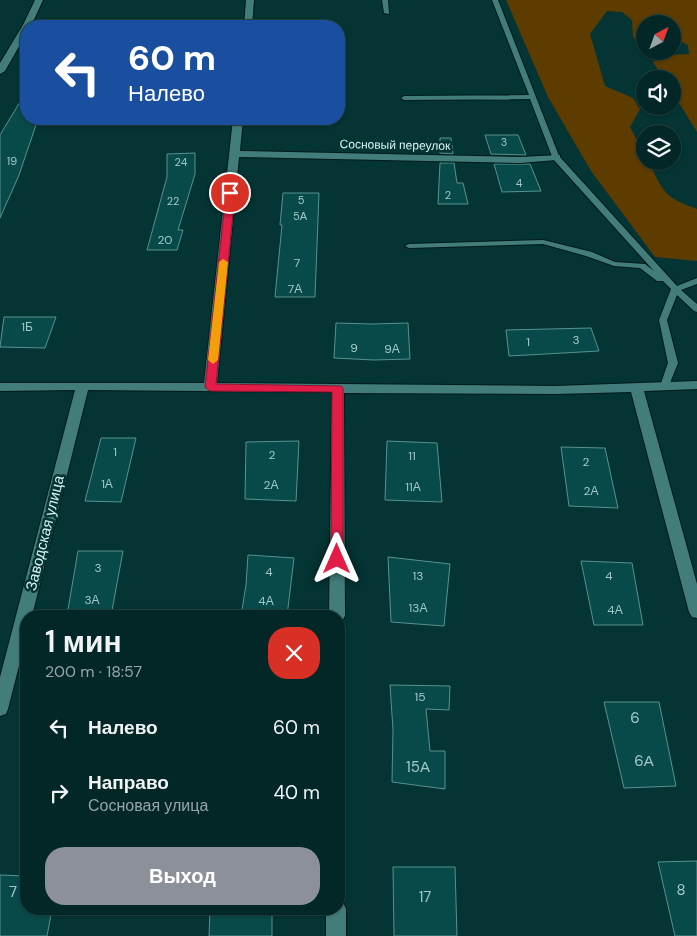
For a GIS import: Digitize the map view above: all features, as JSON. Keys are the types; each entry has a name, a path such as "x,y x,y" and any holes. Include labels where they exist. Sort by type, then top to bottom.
{"street":[{"path":"29,20 39,0"},
{"path":"248,20 250,0"},
{"path":"0,72 20,37"},
{"path":"210,387 237,125"},
{"name":"Сосновый переулок","path":"235,154 520,160 556,156"},
{"path":"0,388 82,386 555,390 697,385"},
{"name":"Заводская улица","path":"25,610 82,386"},
{"path":"636,387 697,612"},
{"path":"337,610 338,388"},
{"name":"Заводская улица","path":"0,710 20,631"},
{"path":"336,915 336,936"}],"lane":[{"path":"385,0 386,13"},
{"path":"495,0 556,156 676,290 697,309"},
{"path":"404,98 533,97"},
{"path":"409,246 543,242 588,254 614,264 642,266 676,290"},
{"path":"666,386 673,363 664,320 676,290 697,281"}],"shaded area":[{"path":"506,0 697,0 697,132 681,106 681,70 658,70 653,62 657,60 681,60 681,54 689,54 688,45 681,42 681,15 636,15 636,40 633,37 632,20 622,12 607,11 590,34 605,86 633,98 636,103 637,115 630,127 636,139 636,170 653,170 662,187 671,197 697,209 697,261 655,257 591,171 548,97"}],"building":[{"path":"20,102 20,125 36,125 19,175 0,218 0,135"},
{"path":"485,135 518,135 526,155 491,154"},
{"path":"440,138 451,138 453,154 440,153"},
{"path":"195,153 195,174 178,230 183,230 177,250 147,250 167,177 167,154"},
{"path":"440,163 454,163 457,183 463,183 468,204 438,204"},
{"path":"494,164 530,164 541,191 502,192"},
{"path":"283,193 319,193 315,297 275,297"},
{"path":"4,317 56,317 45,348 0,347"},
{"path":"336,323 408,323 410,359 334,358"},
{"path":"591,328 599,351 509,356 506,330"},
{"path":"101,438 136,438 121,502 85,501"},
{"path":"299,441 296,501 245,499 246,442"},
{"path":"387,441 437,443 442,502 385,500"},
{"path":"561,447 605,448 618,508 569,506"},
{"path":"78,551 123,551 112,610 68,610"},
{"path":"248,555 294,558 288,610 242,610"},
{"path":"388,557 450,564 444,626 391,622"},
{"path":"581,561 632,563 643,625 594,625"},
{"path":"390,685 450,686 449,710 426,709 430,751 445,751 445,789 392,782 393,730"},
{"path":"604,702 659,702 676,786 624,788"},
{"path":"697,861 697,936 675,936 658,862"},
{"path":"393,867 455,867 457,936 394,936"},
{"path":"0,875 20,876 20,915 51,915 47,936 0,936"},
{"path":"210,915 272,915 272,936 209,936"}],"slow traffic":[{"path":"213,360 223,262"}],"route":[{"path":"230,193 210,387 338,388 337,559"}]}
